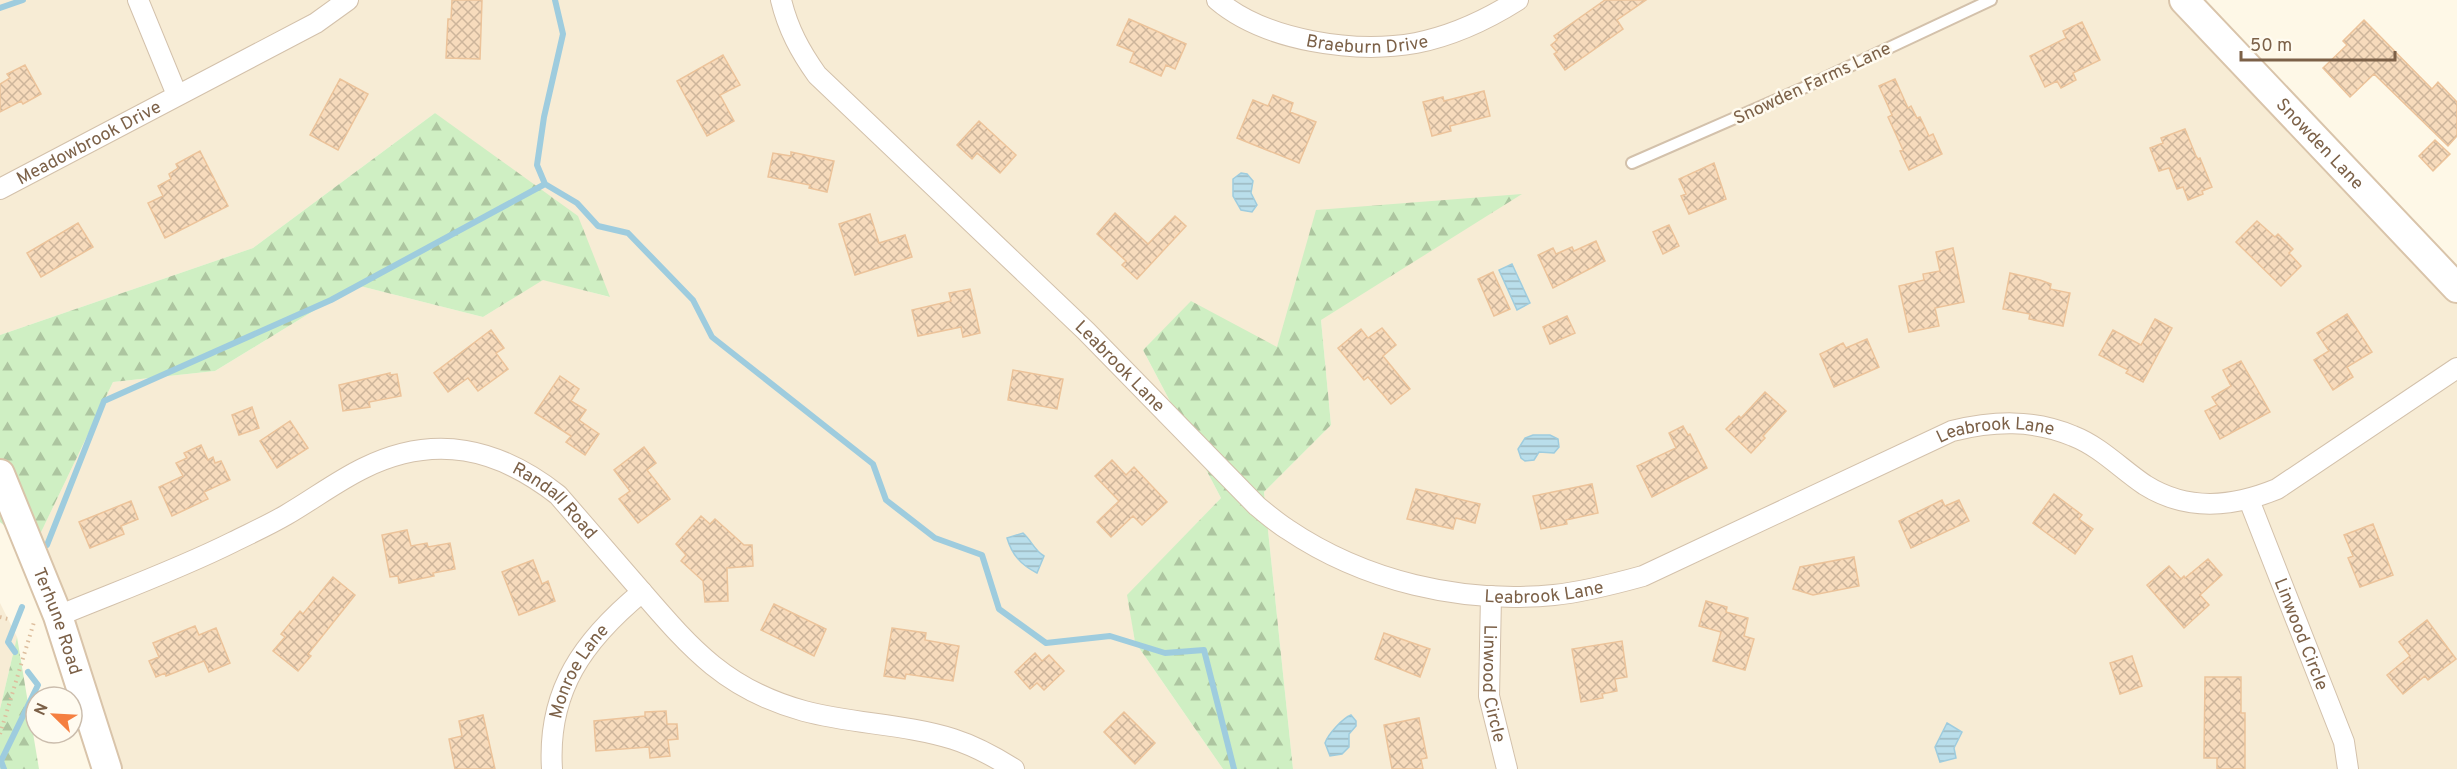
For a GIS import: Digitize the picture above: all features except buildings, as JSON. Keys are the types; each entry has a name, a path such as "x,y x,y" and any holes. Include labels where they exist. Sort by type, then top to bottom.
{"street":[{"name":"Meadowbrook Drive","path":"138,0 177,95"},
{"name":"Meadowbrook Drive","path":"0,189 316,23 348,0"},
{"name":"Leabrook Lane","path":"781,0 788,26 800,51 817,75 1086,331 1257,506 1286,529 1326,552 1365,570 1415,585 1454,593 1491,596 1553,595 1595,589 1643,576 1952,431 1981,424 2010,422 2074,436 2103,452 2146,485 2168,496 2195,503 2213,504 2249,500 2277,489 2457,368"},
{"name":"Braeburn Drive","path":"1217,0 1252,21 1281,34 1335,44 1369,46 1416,43 1459,29 1501,11 1518,0"},
{"name":"Snowden Lane","path":"2184,0 2457,288"},
{"name":"Randall Road","path":"47,616 230,544 284,517 363,468 390,457 419,450 451,449 484,454 509,462 535,477 558,495 680,637 706,661 739,684 772,700 806,711 952,740 988,754 1014,769"},
{"name":"Terhune Road","path":"0,474 47,616 108,769"},
{"name":"Linwood Circle","path":"2249,500 2344,742 2348,769"},
{"name":"Monroe Lane","path":"552,769 551,752 555,719 563,691 577,661 598,631 642,592"},
{"name":"Linwood Circle","path":"1491,596 1489,696 1507,769"}],"lane":[{"name":"Snowden Farms Lane","path":"1632,163 1800,90 1990,0"}],"path":[{"path":"0,734 47,616"},
{"path":"0,617 8,619"}],"shaded area":[{"path":"0,0 2188,0 2457,282 2457,769 1293,769 1264,492 1331,425 1321,320 1277,348 1191,302 1143,350 1221,498 1128,595 1135,642 1223,769 102,769 84,712 84,685 76,685 33,549 113,382 215,371 356,285 483,317 543,279 609,297 435,113 253,248 0,335"},
{"path":"0,603 17,637 0,709"}],"green space":[{"path":"435,113 578,216 610,297 543,280 483,317 356,285 215,371 113,382 33,549 0,522 0,335 253,248"},
{"path":"1522,194 1321,320 1331,425 1264,492 1293,769 1223,769 1135,642 1127,595 1221,498 1143,350 1191,301 1277,347 1316,210"},
{"path":"17,637 25,685 24,745 35,745 39,769 0,769 0,709"}],"water":[{"path":"1241,173 1247,174 1253,181 1251,193 1257,205 1252,212 1241,210 1233,196 1233,179"},
{"path":"1512,264 1530,303 1517,310 1499,270"},
{"path":"1533,435 1550,435 1558,439 1559,447 1554,453 1539,452 1534,460 1525,461 1521,458 1518,449 1525,438"},
{"path":"1023,533 1044,556 1037,573 1018,559 1009,544 1007,538"},
{"path":"1351,715 1356,721 1356,726 1349,734 1349,747 1342,754 1330,756 1325,743 1327,739 1340,723"},
{"path":"1947,723 1962,732 1954,748 1956,758 1940,762 1935,747"}],"waterway":[{"path":"0,8 23,0"},
{"path":"555,0 563,34 544,117 537,165 545,184 577,203 598,226 628,233 693,300 712,337 873,464 886,500 935,538 982,555 999,609 1046,643 1110,636 1165,653 1204,650 1234,769"},
{"path":"47,545 104,401 331,300 545,184"},
{"path":"15,652 8,642 22,607"},
{"path":"4,769 1,761 38,685 28,672"}]}
